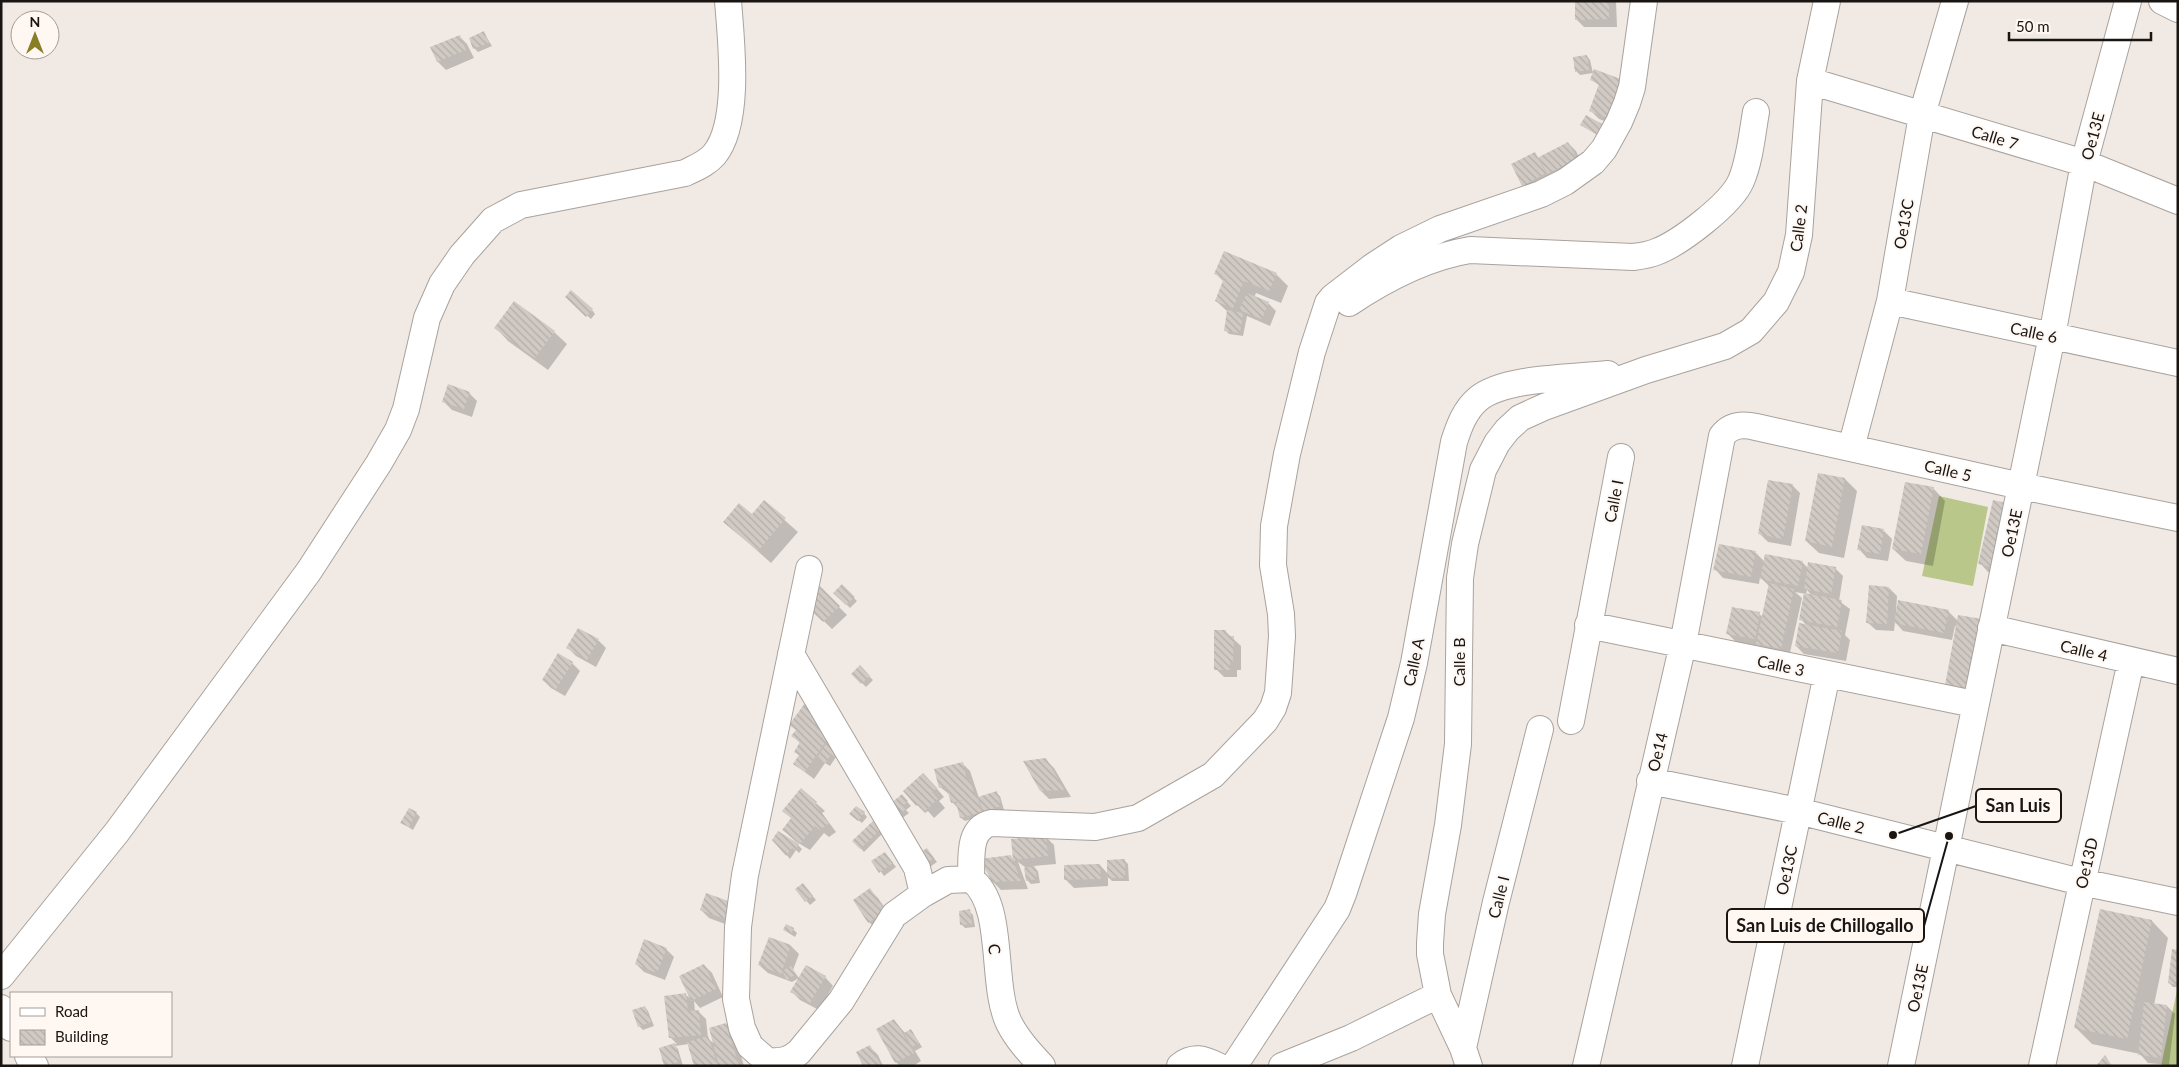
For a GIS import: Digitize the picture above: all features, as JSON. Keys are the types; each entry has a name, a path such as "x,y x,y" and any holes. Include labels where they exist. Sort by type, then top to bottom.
{"street":[{"path":"1,976 123,824 308,571 398,430 406,409 427,318 442,284 462,256 493,220 521,205 685,173 703,164 714,154 722,141 729,113 732,84 728,1"},
{"path":"809,569 745,875 738,928 736,999 742,1028 750,1046 767,1062 785,1061 799,1052 841,1001 894,914 948,880 971,878 973,837 982,825 991,823 1094,827 1138,818 1213,775 1265,720 1273,708 1278,693 1282,636 1281,614 1273,565 1274,526 1287,454 1321,321 1328,304 1333,296 1372,267 1402,248 1440,229 1541,194 1565,182 1593,162 1604,149 1627,103 1632,87 1644,1"},
{"name":"Calle 2","path":"1646,370 1725,346 1751,331 1776,302 1791,272 1799,235 1810,81 1827,1"},
{"name":"Oe13C","path":"1851,448 1890,301 1922,115 1955,1"},
{"name":"Oe13E","path":"1901,1066 1947,848 1974,704 2052,336 2084,163 2128,1"},
{"path":"2162,1 2178,9"},
{"name":"Calle 7","path":"1810,81 2084,163 2178,201"},
{"path":"1321,321 1407,270 1454,253 1470,250 1633,257 1644,256 1662,249 1674,243 1720,207 1738,187 1745,167 1756,112"},
{"name":"Calle 6","path":"1890,301 2178,363"},
{"name":"Calle B","path":"1466,1057 1438,995 1430,954 1430,943 1432,914 1448,825 1458,744 1460,578 1465,544 1483,470 1496,443 1520,418 1544,407 1646,370"},
{"name":"Calle A","path":"1234,1066 1337,908 1343,894 1401,718 1414,663 1454,442 1466,412 1478,399 1492,390 1512,384 1646,370"},
{"name":"Calle 5","path":"1722,436 1731,427 1747,425 2021,486 2178,518"},
{"name":"Oe14","path":"1586,1066 1683,644 1722,436"},
{"name":"Calle I","path":"1571,721 1621,457"},
{"name":"Calle 3","path":"1588,625 1974,704"},
{"name":"Calle 4","path":"1991,628 2178,671"},
{"path":"791,654 917,868 923,894"},
{"name":"Oe13D","path":"2042,1066 2131,660"},
{"name":"Oe13C","path":"1746,1066 1827,674"},
{"name":"Calle I","path":"1466,1057 1496,902 1540,729"},
{"name":"Calle 2","path":"1650,781 1798,811 2081,882 2178,902"},
{"name":"C","path":"971,878 984,893 990,908 1001,993 1009,1022 1019,1039 1042,1066"},
{"path":"1282,1066 1351,1038 1438,995"},
{"path":"1,1008 10,1026"},
{"path":"1180,1066 1196,1058 1218,1066"}],"green space":[{"path":"1939,496 1988,507 1973,586 1922,576"},
{"path":"2178,986 2178,1066 2161,1066"}],"building":[{"path":"1575,1 1609,1 1609,19 1575,20"},
{"path":"484,31 489,43 473,49 469,38"},
{"path":"460,35 466,50 437,62 430,47"},
{"path":"1587,55 1589,70 1575,72 1573,57"},
{"path":"1594,69 1626,81 1613,120 1589,111 1599,84 1590,80"},
{"path":"1586,115 1611,129 1605,139 1580,125"},
{"path":"1568,142 1577,159 1547,174 1539,157"},
{"path":"1535,152 1546,173 1522,186 1511,164"},
{"path":"1224,251 1277,273 1269,291 1244,281 1233,308 1215,301 1224,278 1214,274"},
{"path":"571,290 593,309 586,317 565,297"},
{"path":"1247,293 1269,302 1262,319 1239,310"},
{"path":"514,301 555,331 535,358 494,328"},
{"path":"1227,310 1243,313 1240,333 1224,331"},
{"path":"448,384 470,392 464,409 442,402"},
{"path":"1818,473 1845,478 1832,547 1805,541"},
{"path":"1768,480 1793,484 1783,539 1758,534"},
{"path":"1905,482 1934,487 1921,554 1892,549"},
{"path":"764,500 786,518 758,551 723,522 739,503 752,514"},
{"path":"1993,500 2016,505 2001,569 1978,564"},
{"path":"1862,525 1884,529 1880,554 1857,550"},
{"path":"1719,544 1756,551 1751,577 1713,570"},
{"path":"1765,554 1803,561 1798,586 1760,579"},
{"path":"1808,562 1836,567 1831,594 1804,589"},
{"path":"1769,583 1794,589 1781,649 1756,644"},
{"path":"842,584 855,597 846,605 833,593"},
{"path":"1869,585 1889,587 1887,624 1866,623"},
{"path":"820,586 840,606 823,622 803,603"},
{"path":"1804,593 1842,600 1837,627 1799,620"},
{"path":"1898,600 1949,610 1944,633 1894,623"},
{"path":"1732,607 1760,612 1755,639 1726,634"},
{"path":"1958,615 1982,619 1968,700 1943,696"},
{"path":"1799,623 1842,631 1838,653 1795,646"},
{"path":"578,628 599,639 587,660 566,648"},
{"path":"1214,630 1226,630 1226,636 1234,636 1233,662 1230,662 1230,670 1214,670"},
{"path":"558,653 573,662 556,689 542,680"},
{"path":"860,665 870,676 861,684 851,674"},
{"path":"805,703 834,729 805,772 793,764 799,755 794,752 800,742 791,736 796,730 789,725"},
{"path":"831,736 839,759 831,754 825,764 817,758"},
{"path":"1046,758 1064,790 1040,791 1023,761"},
{"path":"963,762 967,781 970,780 982,812 960,818 956,803 966,799 951,803 946,786 939,788 934,769"},
{"path":"923,773 937,788 932,792 938,799 925,811 919,804 916,806 903,791"},
{"path":"801,788 817,802 815,804 829,823 820,830 815,826 801,843 782,830 791,818 782,811"},
{"path":"997,791 1001,806 983,812 978,797"},
{"path":"902,794 908,801 903,806 906,809 892,821 883,810"},
{"path":"856,806 865,812 858,821 849,814"},
{"path":"409,808 417,812 409,827 400,823"},
{"path":"873,821 881,829 860,849 852,841"},
{"path":"778,831 799,844 795,850 792,848 786,856 772,840"},
{"path":"1046,836 1048,856 1013,860 1011,839"},
{"path":"927,848 934,858 919,868 912,858"},
{"path":"885,852 893,863 879,873 871,861"},
{"path":"1011,855 1021,881 992,882 980,859"},
{"path":"1125,859 1125,878 1107,878 1107,860"},
{"path":"1100,864 1101,879 1064,880 1064,865"},
{"path":"1035,866 1037,879 1026,881 1024,868"},
{"path":"803,883 813,896 805,902 795,889"},
{"path":"870,888 886,912 868,923 853,900"},
{"path":"706,893 731,902 725,919 700,910"},
{"path":"970,909 972,924 960,925 959,911"},
{"path":"2100,909 2152,920 2127,1039 2074,1028"},
{"path":"786,924 794,928 791,934 783,930"},
{"path":"769,937 791,945 781,974 758,965"},
{"path":"644,939 667,948 657,973 635,964"},
{"path":"2172,949 2178,950 2178,985 2168,983"},
{"path":"704,964 716,989 691,1001 679,976"},
{"path":"806,965 826,976 810,1003 790,992"},
{"path":"791,966 796,974 787,980 782,971"},
{"path":"686,993 688,1011 699,1010 701,1035 669,1038 664,996"},
{"path":"2144,1002 2167,1005 2161,1058 2138,1055"},
{"path":"645,1006 651,1022 638,1027 632,1010"},
{"path":"894,1019 914,1053 895,1063 876,1029"},
{"path":"726,1023 739,1066 719,1066 709,1028"},
{"path":"911,1029 919,1043 912,1047 904,1033"},
{"path":"708,1036 718,1066 694,1066 687,1042"},
{"path":"675,1043 680,1062 664,1066 659,1048"},
{"path":"870,1045 881,1066 863,1066 856,1052"},
{"path":"2105,1055 2112,1066 2096,1066"}],"place":[{"name":"San Luis","path":"1893,835"},
{"name":"San Luis de Chillogallo","path":"1949,836"}]}
